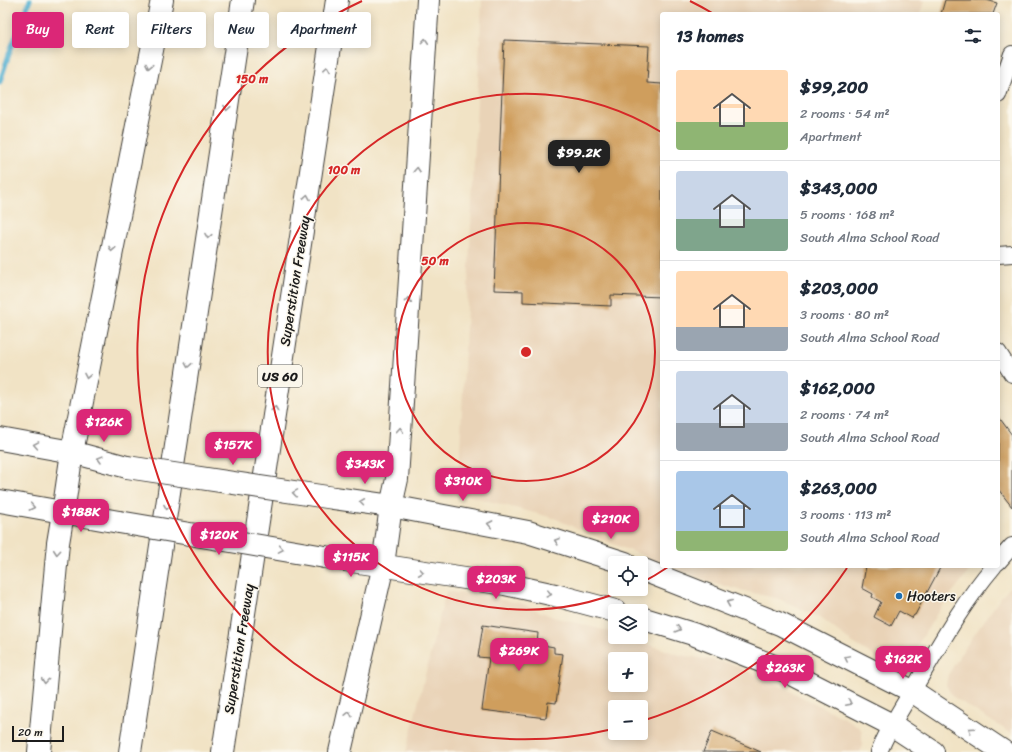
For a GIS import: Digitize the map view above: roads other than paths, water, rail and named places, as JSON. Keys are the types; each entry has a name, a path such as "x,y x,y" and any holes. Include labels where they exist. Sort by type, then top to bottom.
{"main road":[{"path":"39,752 58,543 64,513 72,452 162,0"},
{"path":"130,752 243,0"},
{"name":"Superstition Freeway","path":"223,752 337,0"},
{"path":"340,752 382,565 391,506 397,479 428,0"},
{"path":"0,439 72,452 127,467 391,506 528,532 608,558"},
{"path":"0,501 325,557 505,584 556,595 608,609"},
{"path":"648,572 780,624 912,691 1004,752"},
{"path":"648,620 693,634 786,671 892,725 933,752"}],"street":[{"path":"1000,89 1012,54"},
{"path":"1000,255 1012,254"},
{"path":"1000,355 1012,374"},
{"path":"1000,560 1012,546"},
{"path":"879,752 892,725 954,621 992,568"}],"waterway":[{"path":"0,82 10,51 30,0"}],"place":[{"name":"Hooters","path":"899,596"}]}
